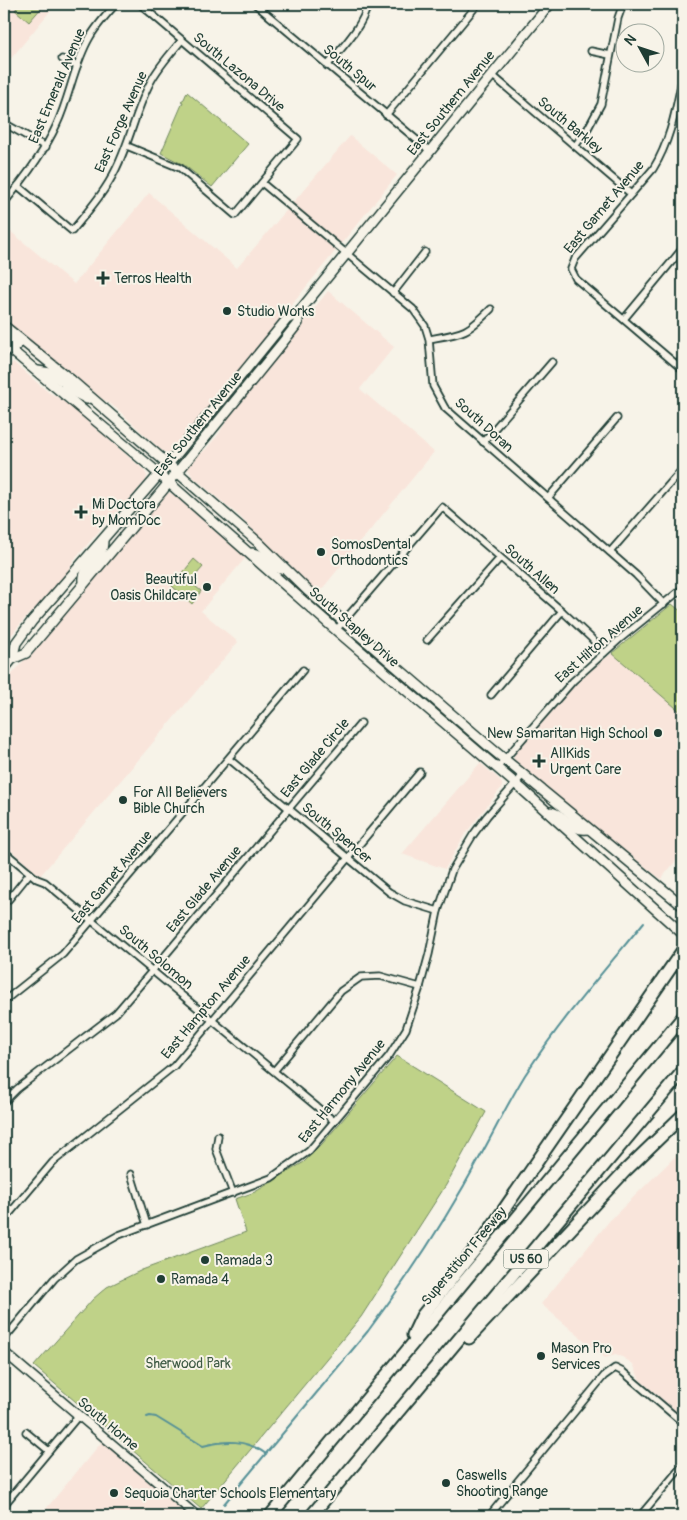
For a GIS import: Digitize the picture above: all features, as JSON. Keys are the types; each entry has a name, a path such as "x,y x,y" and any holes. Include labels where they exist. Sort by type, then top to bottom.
{"highway":[{"path":"404,1353 422,1316 485,1237 683,950"},
{"name":"Superstition Freeway","path":"270,1516 683,1017"},
{"name":"US 60","path":"311,1516 683,1071"},
{"path":"370,1446 568,1231 626,1170 683,1115"}],"main road":[{"name":"East Southern Avenue","path":"4,670 12,659 16,643 32,621 168,464 287,319 298,314 550,4"},
{"name":"East Southern Avenue","path":"12,659 26,653 168,483 298,323 298,314"},
{"name":"South Stapley Drive","path":"4,326 71,380 259,543 343,622 505,760 683,906"},
{"path":"260,371 259,366 274,341 276,332"},
{"path":"4,334 19,346 32,349"},
{"name":"South Stapley Drive","path":"4,344 249,552 336,630 578,839 683,934"},
{"path":"38,371 50,373 65,383 71,380"},
{"path":"61,392 66,388 70,389 82,398 94,401"},
{"path":"85,582 83,578 86,571 101,552 104,538"},
{"path":"249,552 261,554 280,570 283,567"},
{"path":"48,626 51,614 77,581 74,573"},
{"path":"547,812 563,817 579,829 588,829"},
{"path":"578,839 587,837 609,854 617,853"}],"street":[{"name":"East Emerald Avenue","path":"4,203 46,147 61,114 77,66 90,38 116,4"},
{"name":"South Lazona Drive","path":"140,4 298,139 262,183"},
{"name":"South Spur","path":"255,4 326,66 430,151"},
{"path":"326,66 363,18 368,4"},
{"path":"386,115 478,4"},
{"path":"574,146 591,124 601,104 618,18 623,4"},
{"name":"East Forge Avenue","path":"18,186 72,231 101,194 116,170 127,146 150,82 182,40"},
{"path":"591,51 610,55"},
{"path":"62,59 77,66"},
{"name":"South Barkley","path":"492,75 631,194"},
{"name":"East Garnet Avenue","path":"624,319 576,278 571,269 575,259 653,169 667,143 683,75"},
{"path":"4,123 46,147"},
{"path":"127,146 180,168 235,215 262,183"},
{"name":"South Doran","path":"262,183 420,317 429,339 431,375 437,396 451,415 636,575 664,604"},
{"path":"683,248 624,319 683,368"},
{"path":"393,293 425,252"},
{"path":"429,339 468,330 490,309"},
{"path":"483,442 552,362"},
{"path":"548,498 617,418"},
{"path":"610,552 680,472"},
{"name":"South Allen","path":"343,622 442,507 562,611 604,652"},
{"path":"427,640 500,558"},
{"name":"East Hilton Avenue","path":"497,768 573,681 604,652 683,588"},
{"path":"491,695 562,611"},
{"path":"336,630 343,622"},
{"name":"East Garnet Avenue","path":"4,1001 63,954 303,670"},
{"name":"East Glade Circle","path":"288,809 361,723"},
{"name":"South Spencer","path":"229,759 389,892 405,901 438,911"},
{"name":"East Hampton Avenue","path":"4,1220 53,1162 174,1066 420,772"},
{"name":"East Harmony Avenue","path":"4,1339 54,1279 76,1260 119,1235 270,1178 309,1151 391,1052 406,1029 429,954 438,911 452,870 462,851 487,816 523,775"},
{"name":"East Glade Avenue","path":"4,1102 17,1089 116,1013 288,809"},
{"name":"South Solomon","path":"6,853 30,873 45,882 334,1121"},
{"path":"4,903 30,873"},
{"path":"274,1072 341,992 361,977 380,976 420,987"},
{"path":"218,1136 216,1150 233,1193"},
{"path":"131,1174 148,1225"},
{"name":"South Horne","path":"4,1352 197,1516"},
{"path":"489,1516 604,1376 615,1368 623,1372 683,1423"},
{"path":"4,1505 78,1416"},
{"path":"26,1432 49,1451"},
{"path":"640,1516 683,1465"}],"shaded area":[{"path":"4,4 56,4 4,67"},
{"path":"350,136 397,175 173,451 166,453 161,450 116,408 101,398 4,319 4,226 74,284 149,193 237,268"},
{"path":"328,291 394,347 360,389 434,452 318,594 238,515 193,477 188,469 191,462 218,435 232,412"},
{"path":"13,362 48,392 64,401 144,470 147,476 146,480 127,502 74,560 66,575 27,616 4,644 4,372"},
{"path":"164,493 174,495 246,557 201,611 238,642 40,876 4,844 4,684"},
{"path":"612,653 683,714 683,852 661,879 568,807 515,763 514,760 514,754 578,680"},
{"path":"480,763 499,779 502,787 465,834 445,869 402,854"},
{"path":"683,1149 683,1417 640,1380 633,1364 615,1355 605,1358 541,1304 611,1219"},
{"name":"Sequoia Charter Schools Elementary","path":"105,1438 195,1516 40,1516"}],"green space":[{"path":"20,4 40,4 43,6 29,22 15,10"},
{"path":"187,92 248,144 212,187 184,165 161,153 183,102 181,101"},
{"path":"194,559 203,567 190,582 201,591 192,604 172,586"},
{"path":"672,604 683,613 683,714 612,653"},
{"name":"Sherwood Park","path":"397,1056 486,1112 446,1185 361,1317 201,1509 34,1366 93,1299 107,1287 142,1270 246,1232 235,1199 255,1192 304,1162 322,1144"}],"waterway":[{"path":"678,882 683,875"},
{"path":"224,1504 384,1310 428,1245 481,1155 513,1095 538,1055 567,1016 644,922"},
{"path":"147,1417 156,1417 203,1446 236,1442 251,1446 266,1454"}],"place":[{"name":"Terros Health","path":"103,278"},
{"name":"Studio Works","path":"227,311"},
{"name":"Mi Doctora by MomDoc","path":"81,512"},
{"name":"SomosDental Orthodontics","path":"321,552"},
{"name":"Beautiful Oasis Childcare","path":"207,587"},
{"name":"New Samaritan High School","path":"658,733"},
{"name":"AllKids Urgent Care","path":"539,761"},
{"name":"For All Believers Bible Church","path":"123,800"},
{"name":"Ramada 3","path":"205,1260"},
{"name":"Ramada 4","path":"161,1279"},
{"name":"Mason Pro Services","path":"541,1356"},
{"name":"Caswells Shooting Range","path":"446,1483"},
{"name":"Sequoia Charter Schools Elementary","path":"114,1493"}]}
